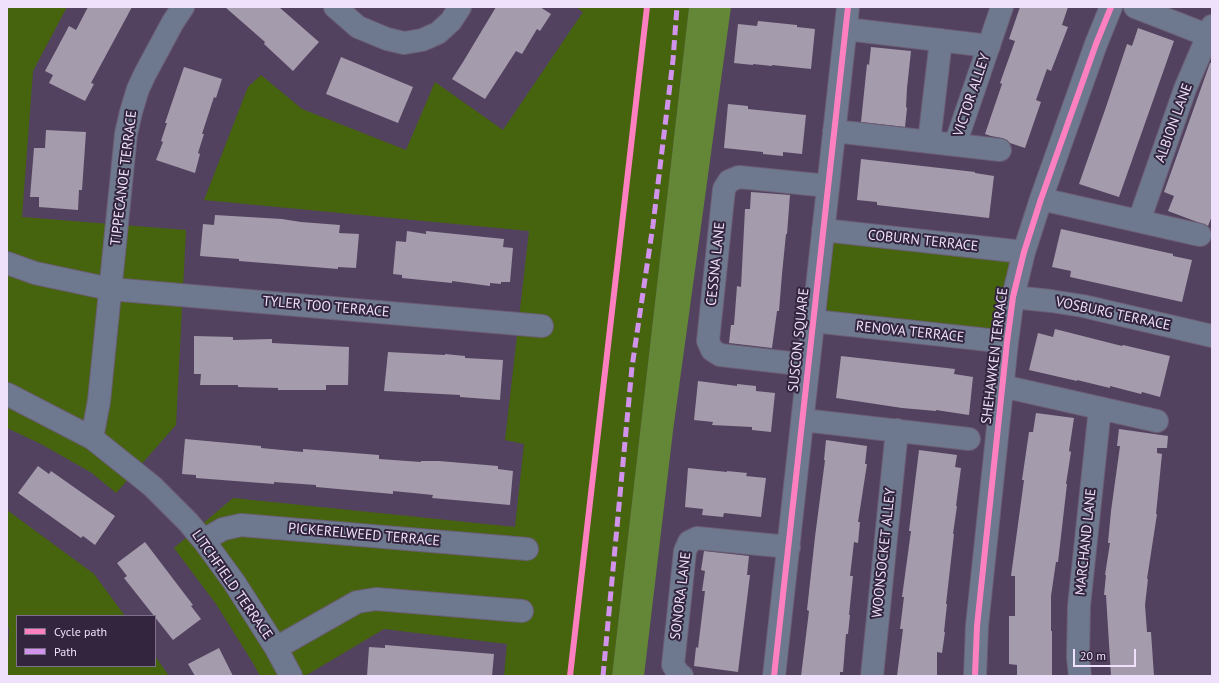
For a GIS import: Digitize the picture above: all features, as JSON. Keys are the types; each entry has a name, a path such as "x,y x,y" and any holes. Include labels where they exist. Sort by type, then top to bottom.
{"street":[{"name":"TIPPECANOE TERRACE","path":"110,289 126,134 131,112 138,88 173,22 183,7"},
{"path":"335,7 358,26 386,39 404,43 422,40 438,33 451,21 460,7"},
{"name":"SUSCON SQUARE","path":"774,676 848,7"},
{"name":"VICTOR ALLEY","path":"955,145 1002,7"},
{"name":"SHEHAWKEN TERRACE","path":"975,676 977,626 1002,386 1013,297 1024,252 1041,199 1096,44 1111,7"},
{"path":"1135,7 1211,33"},
{"name":"VICTOR ALLEY","path":"846,29 989,46"},
{"name":"ALBION LANE","path":"1139,221 1185,89 1211,33"},
{"name":"VICTOR ALLEY","path":"930,142 941,40"},
{"name":"VICTOR ALLEY","path":"834,131 1000,150"},
{"name":"CESSNA LANE","path":"808,365 720,355 712,350 708,341 724,189 729,181 739,177 828,186"},
{"path":"1041,199 1200,235"},
{"name":"COBURN TERRACE","path":"823,230 1024,252"},
{"name":"TYLER TOO TERRACE","path":"7,263 35,273 110,289 542,326"},
{"path":"92,438 99,401 110,289"},
{"name":"VOSBURG TERRACE","path":"1013,297 1083,306 1212,336"},
{"name":"RENOVA TERRACE","path":"813,321 1007,342"},
{"path":"1002,386 1158,422"},
{"name":"LITCHFIELD TERRACE","path":"7,394 92,438 152,486 188,522 234,582 276,648 291,676"},
{"name":"MARCHAND LANE","path":"1080,676 1078,657 1079,606 1100,408"},
{"path":"803,420 969,439"},
{"name":"WOONSOCKET ALLEY","path":"872,676 897,430"},
{"name":"PICKERELWEED TERRACE","path":"204,541 223,529 241,525 527,549"},
{"name":"SONORA LANE","path":"682,676 678,674 673,665 685,551 690,542 697,538 789,548"},
{"path":"276,648 357,602 376,599 522,611"}],"green space":[{"path":"7,7 67,7 33,71 22,217 186,230 176,425 116,493 92,473 41,444 7,428"},
{"path":"576,7 689,7 612,676 504,676 507,644 384,629 305,676 260,676 216,604 174,548 233,498 515,527 524,444 505,440 529,231 204,200 248,87 261,75 302,109 406,150 435,82 503,130 583,12"},
{"path":"689,7 731,7 673,431 644,676 612,676"},
{"path":"840,238 1009,258 1012,263 1001,328 995,334 832,316 825,307 832,244"},
{"path":"7,510 94,574 124,615 16,615 16,667 156,667 156,657 169,676 7,676 9,629 7,622"}],"building":[{"path":"88,7 132,7 91,83 94,84 85,101 49,83 53,75 45,71 69,26 76,30"},
{"path":"225,7 279,7 319,42 293,71 264,44 265,42"},
{"path":"496,7 540,7 551,14 540,31 537,29 522,54 516,51 485,99 452,79"},
{"path":"1020,7 1068,7 1062,25 1068,27 1051,71 1047,69 1036,100 1041,102 1025,148 1010,143 1002,138 985,134 1002,84 1000,83 1015,41 1009,39"},
{"path":"758,21 797,25 797,27 815,29 811,69 734,63 738,24 757,26"},
{"path":"1138,28 1174,41 1119,197 1079,184 1127,44 1132,46"},
{"path":"871,47 911,51 905,127 861,122 867,64 869,65"},
{"path":"341,57 413,87 398,123 326,94"},
{"path":"1210,63 1212,63 1212,216 1208,226 1168,211 1174,196 1164,192"},
{"path":"184,67 222,79 216,98 214,97 202,134 204,134 198,153 200,154 195,173 156,160 163,142 161,141 167,123 165,123"},
{"path":"728,104 748,106 748,109 806,115 802,154 783,152 783,156 763,154 763,152 724,148"},
{"path":"46,130 86,132 82,190 79,190 78,210 39,207 39,197 30,197 34,148 45,148"},
{"path":"861,159 975,172 994,176 989,218 877,205 877,202 857,200"},
{"path":"751,192 790,195 779,311 777,311 772,348 729,343 731,325 734,325 737,286 741,287 745,209 750,209"},
{"path":"215,215 282,219 340,225 339,233 359,234 356,268 338,267 338,269 239,261 239,259 200,256 203,224 214,225"},
{"path":"1061,229 1173,254 1173,256 1192,260 1182,302 1070,277 1071,271 1052,267"},
{"path":"407,231 426,234 426,231 504,239 503,247 513,248 510,282 501,282 501,284 490,283 490,286 452,281 452,283 402,278 402,275 393,274 396,241 406,242"},
{"path":"1055,329 1122,346 1170,356 1160,397 1110,386 1110,388 1029,370 1038,333 1053,337"},
{"path":"194,336 233,337 233,340 272,339 272,343 349,347 348,385 326,385 326,390 278,390 278,388 238,387 238,385 200,385 201,374 194,374"},
{"path":"388,352 445,354 465,356 465,358 503,360 500,400 460,397 460,395 384,391"},
{"path":"841,356 955,369 954,374 973,377 969,415 936,410 902,408 836,398"},
{"path":"698,381 737,386 737,384 756,386 756,391 775,393 771,432 752,430 752,427 712,425 713,422 694,420"},
{"path":"1036,413 1074,418 1069,451 1071,452 1066,484 1058,562 1056,562 1051,596 1052,676 1017,676 1017,665 1009,664 1009,616 1015,616 1015,576 1011,576 1029,432 1033,432"},
{"path":"1119,429 1168,436 1167,448 1157,448 1157,453 1162,454 1157,514 1147,579 1145,605 1147,632 1151,632 1154,676 1111,676 1106,595 1104,595 1105,575 1110,543 1108,543 1111,511 1120,446 1117,446"},
{"path":"185,439 261,446 261,448 303,452 303,449 379,455 379,459 421,462 439,461 498,466 498,469 513,471 510,505 432,498 433,495 393,491 393,494 316,487 316,485 274,482 274,484 196,478 196,475 182,474"},
{"path":"826,440 867,446 865,464 867,464 858,522 860,522 858,543 854,542 850,576 853,576 843,672 840,672 840,676 801,676 809,611 807,610 815,537 825,460"},
{"path":"919,450 957,455 955,467 961,468 946,604 945,632 942,653 937,652 937,676 897,676 903,629 900,629 904,597 902,597 911,531 909,531"},
{"path":"38,466 49,474 51,471 115,516 95,545 83,536 81,538 18,493"},
{"path":"688,468 747,473 746,476 766,478 761,517 724,513 723,517 702,515 703,509 685,507"},
{"path":"145,542 193,605 191,606 201,619 173,640 156,618 156,615 153,615 124,578 127,576 117,563"},
{"path":"704,551 749,556 747,575 750,575 738,672 694,666 696,647 698,648 705,591 702,591 705,571 701,570"},
{"path":"385,645 494,654 492,676 367,676 369,647 385,648"},
{"path":"219,648 233,676 195,676 188,664"}],"marked path":[{"path":"603,676 632,367 653,225 673,60 677,7"}],"cycle path":[{"path":"570,676 647,7"},
{"path":"774,676 848,7"},
{"path":"975,676 977,626 1013,297 1024,252 1041,199 1096,44 1111,7"}]}
